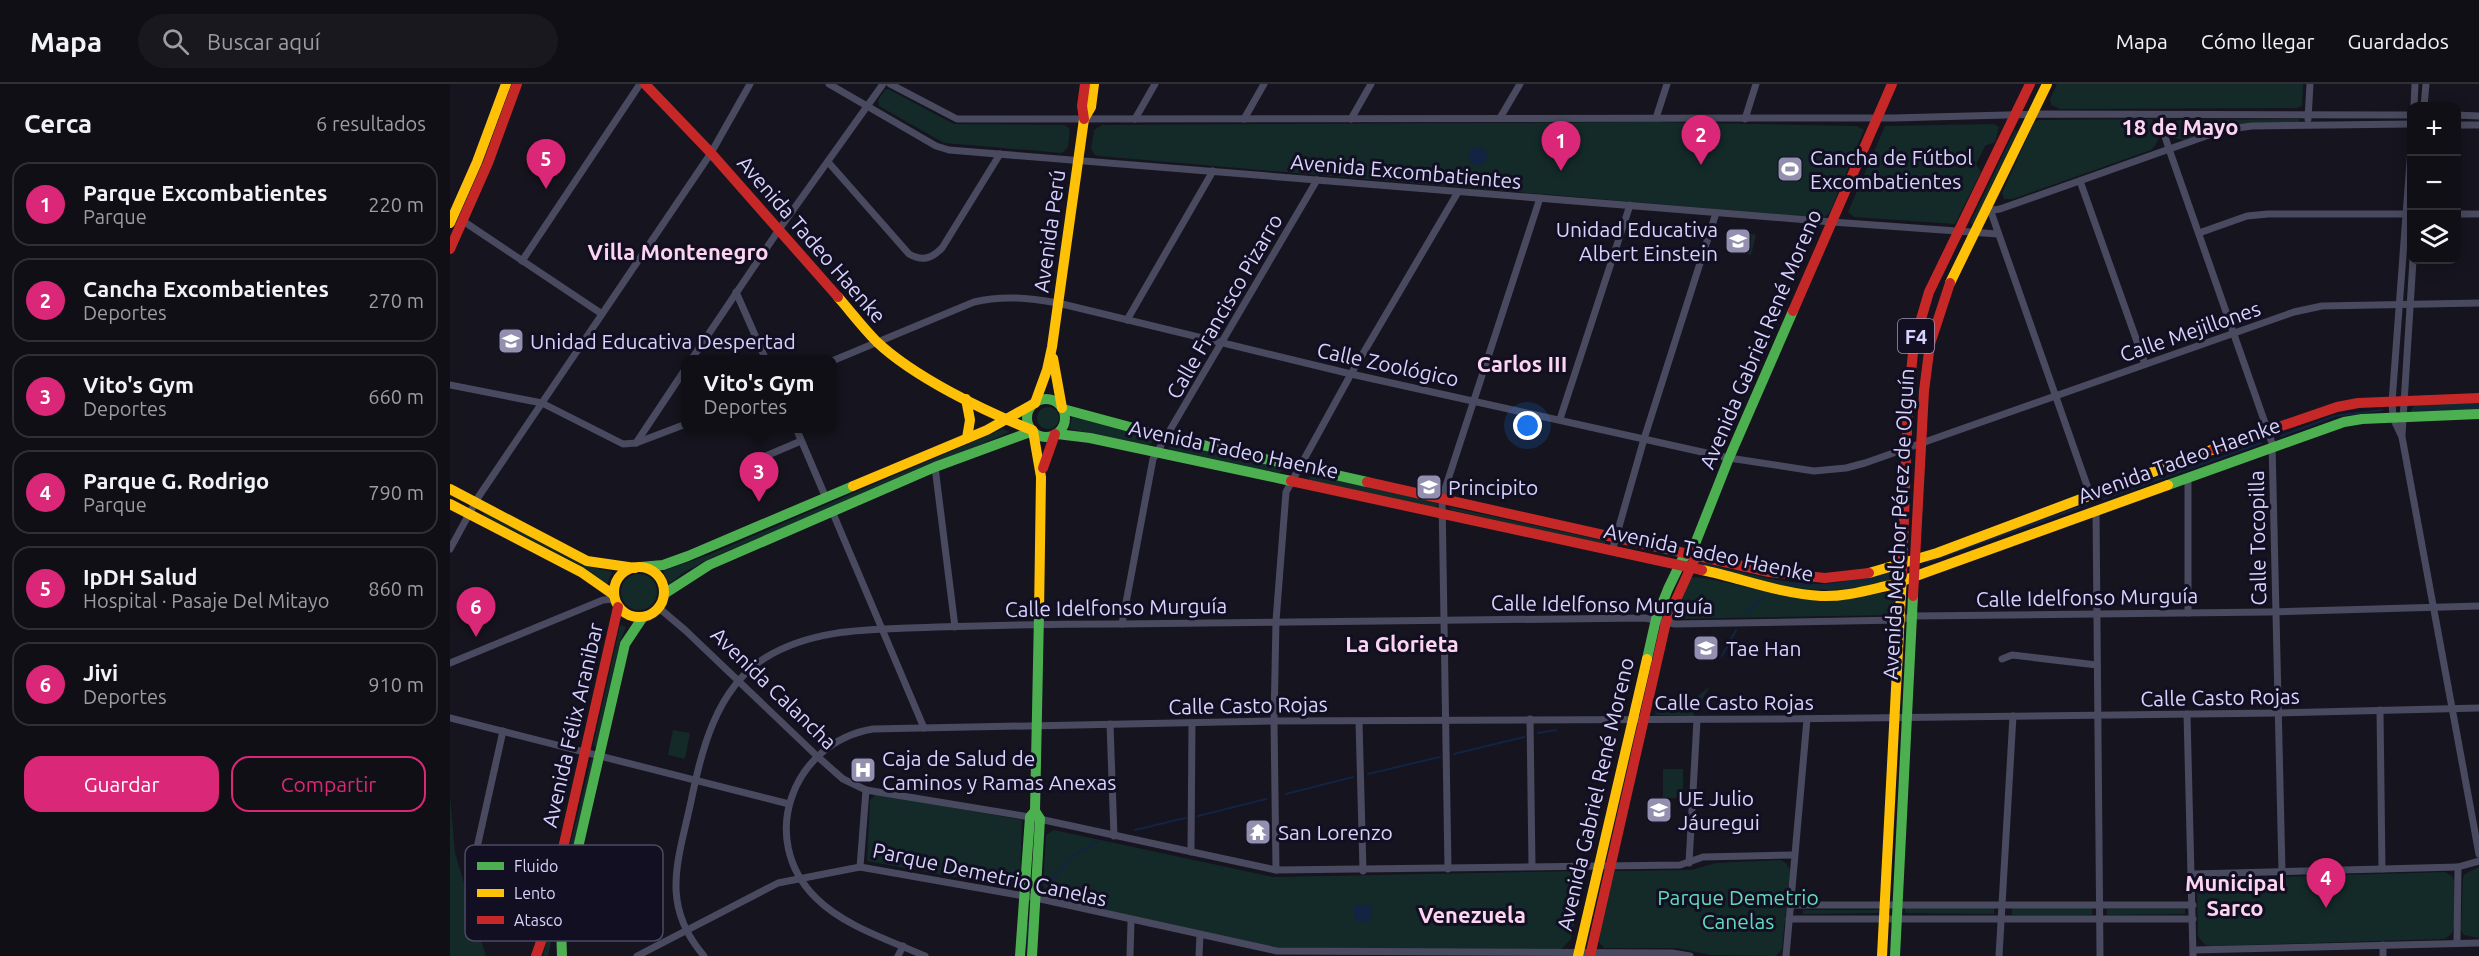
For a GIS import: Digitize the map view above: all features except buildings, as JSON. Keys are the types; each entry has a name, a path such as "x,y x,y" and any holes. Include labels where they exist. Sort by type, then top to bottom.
{"main road":[{"path":"504,84 506,100"},
{"path":"450,249 454,219 506,100 517,84"},
{"path":"506,100 522,84"},
{"name":"Avenida Tadeo Haenke","path":"643,84 711,153 877,342 912,370 1007,420 1033,431"},
{"name":"Avenida Perú","path":"1084,119 1082,106 1085,84"},
{"name":"Avenida Perú","path":"1035,403 1052,347 1084,119 1090,106 1094,84"},
{"name":"Avenida Gabriel René Moreno","path":"1578,954 1604,866 1661,620 1892,84"},
{"name":"Avenida Melchor Pérez de Olguín","path":"1882,956 1900,620 1905,450 1911,366 1920,321 1929,292 2030,84"},
{"name":"Avenida Melchor Pérez de Olguín","path":"1895,956 1924,391 1930,344 1945,294 1975,232 1989,211 2046,84"},
{"name":"Avenida Perú","path":"1052,347 1063,408"},
{"name":"Avenida Tadeo Haenke","path":"1063,408 1167,437 1690,555 1808,578 1846,577 1917,559 2090,494 2337,407 2358,403 2479,398"},
{"path":"966,399 970,420 967,438"},
{"path":"450,489 587,561 638,567 663,565 688,556 967,438 1047,399 1053,400 1063,408 1065,422 1056,434 1045,460 1041,477"},
{"path":"1032,956 1036,898 1037,624 1041,477 1028,413 1035,403"},
{"name":"Avenida Tadeo Haenke","path":"1056,434 1090,438 1157,452 1744,579 1780,590 1822,596 1852,594 1901,582 2344,422 2479,414"},
{"path":"664,594 709,565 935,467 1033,431 1044,436 1056,434"},
{"path":"450,504 581,572 631,616 643,617 659,608 664,594 663,586 657,574 638,567 626,571 619,577 615,586 616,601"},
{"name":"Avenida Félix Aranibar","path":"564,845 586,753 616,601"},
{"name":"Avenida Félix Aranibar","path":"578,845 625,644 643,617"},
{"path":"1020,956 1024,896 1035,816"},
{"name":"Avenida Gabriel René Moreno","path":"1590,954 1604,866"},
{"name":"Avenida Félix Aranibar","path":"562,941 562,956"}],"street":[{"path":"522,261 643,84"},
{"path":"450,549 475,503 711,153 750,84"},
{"name":"Avenida Excombatientes","path":"829,84 943,148 1458,192 1998,234"},
{"path":"694,355 778,231 883,84"},
{"name":"Avenida Excombatientes","path":"890,84 954,118 1877,118 2032,115 2407,115"},
{"path":"1135,119 1155,84"},
{"path":"1244,119 1264,84"},
{"path":"1351,119 1371,84"},
{"path":"1500,118 1520,84"},
{"path":"1656,118 1667,84"},
{"path":"1745,118 1756,84"},
{"path":"2307,125 2310,84"},
{"path":"2414,102 2415,84"},
{"path":"2424,102 2426,84"},
{"name":"Calle Tocopilla","path":"2162,115 2162,127 2169,149 2269,430 2272,447 2274,612 2282,871"},
{"path":"2461,115 2479,116"},
{"path":"2090,494 1989,211 2223,130 2307,125 2407,124"},
{"path":"2461,125 2479,125"},
{"path":"828,163 909,254 917,259 926,259 942,248 1000,154"},
{"path":"2409,210 2411,156"},
{"path":"1126,320 1213,171"},
{"name":"Calle Francisco Pizarro","path":"1122,624 1153,459 1317,180"},
{"path":"2080,181 2145,364"},
{"path":"1276,870 1275,621 1286,492 1351,374 1458,192"},
{"path":"1448,869 1442,498 1539,198"},
{"path":"1560,420 1630,205"},
{"path":"1612,552 1644,438 1716,213"},
{"path":"2199,233 2247,216 2268,214 2407,214"},
{"path":"2461,214 2479,214"},
{"path":"454,219 602,314"},
{"path":"2407,234 2400,305 2398,418 2479,854"},
{"path":"2397,402 2410,304 2413,264"},
{"path":"736,292 764,355"},
{"name":"Calle Zoológico","path":"837,359 974,302 993,297 1022,297 1058,303 1351,374 1473,399 1730,458 1804,471 1829,471 1865,464 1922,443"},
{"name":"Calle Mejillones","path":"1922,443 2308,309 2479,303"},
{"path":"636,443 681,376"},
{"path":"450,385 542,403 615,442 623,444 636,443 681,426"},
{"path":"798,433 826,498"},
{"path":"754,460 801,441"},
{"path":"935,467 955,627"},
{"path":"2188,477 2188,613"},
{"path":"2096,510 2100,956"},
{"path":"832,512 924,728"},
{"path":"450,663 603,600 616,601"},
{"name":"Calle Idelfonso Murguía","path":"704,956 686,931 675,894 674,876 695,780 717,714 738,681 764,658 803,640 827,634 1037,624 1444,619 1661,620 1675,624 1900,620 1913,616 2274,612 2479,606"},
{"name":"Avenida Calancha","path":"659,608 818,758 843,779 866,790"},
{"path":"2002,659 2012,655 2097,665"},
{"name":"Calle Casto Rojas","path":"926,956 830,910 814,897 792,863 785,833 789,804 802,774 828,748 854,732 873,729 1274,721 1697,720 2277,714 2479,708"},
{"path":"2380,710 2382,869"},
{"path":"2187,714 2193,874 2193,953 2283,948 2479,943"},
{"path":"1999,956 2013,716"},
{"path":"450,718 789,804"},
{"path":"1530,719 1532,866"},
{"path":"1786,956 1807,719"},
{"path":"1689,863 1697,720"},
{"path":"1359,721 1363,871"},
{"path":"1191,852 1192,723"},
{"path":"1110,724 1114,836"},
{"path":"478,845 503,731"},
{"path":"866,790 1035,816 1114,836 1276,870 1363,871 1532,866 1680,865 1703,857 1794,855"},
{"name":"Parque Demetrio Canelas","path":"866,790 860,867 1036,898 1277,953 1685,955"},
{"path":"2193,874 2458,867 2479,861"},
{"path":"637,956 778,883 799,877 860,867"},
{"path":"2457,943 2458,867"},
{"path":"1790,905 2193,905"},
{"path":"1789,918 2193,919"},
{"path":"1130,956 1131,921"},
{"path":"1199,956 1200,935"},
{"path":"2383,945 2383,956"},
{"path":"898,956 903,946"},
{"path":"2283,948 2283,956"}],"green space":[{"path":"2057,84 2303,84 2302,106 2297,108 2060,109 2051,105 2050,99"},
{"path":"888,89 954,124 1065,125 1070,129 1068,147 1062,153 944,143 879,106 878,100"},
{"path":"2151,119 2157,126 2159,134 2157,143 2151,150 2013,199 2004,199 2002,193 2034,123 2038,120"},
{"path":"2299,119 2299,122 2215,130 2184,140 2173,138 2168,129 2174,121 2181,120"},
{"path":"1655,122 1857,126 1864,130 1830,212 1820,218 1099,156 1095,155 1091,149 1094,130 1102,125"},
{"path":"1994,124 1999,127 1995,142 1985,146 1976,164 1981,172 1955,224 1854,217 1848,212 1885,126"},
{"path":"2015,130 2018,131 1973,224 1970,223"},
{"path":"1745,232 1756,235 1751,255 1740,252"},
{"path":"2479,401 2479,410 2411,412 2415,405"},
{"path":"1048,407 1056,410 1059,418 1056,426 1048,429 1040,426 1037,418 1040,410"},
{"path":"1072,417 1150,437 1153,443 1148,445 1069,429"},
{"path":"1003,429 1010,432 713,557 683,573 669,584 663,571 711,554"},
{"path":"1172,443 1283,468 1283,470 1278,474 1171,451 1168,446"},
{"path":"1312,474 1435,502 1438,505 1436,508 1308,480"},
{"path":"1449,507 1605,541 1605,545 1452,510"},
{"path":"484,513 587,566 612,572 606,587 578,564 483,515"},
{"path":"1698,562 1766,578 1818,584 1843,582 1898,570 1897,577 1863,586 1832,590 1774,584 1697,564"},
{"path":"639,574 652,579 657,592 652,605 639,610 626,605 621,592 626,579"},
{"path":"1691,578 1787,597 1819,601 1838,601 1893,592 1895,594 1894,615 1674,619"},
{"path":"620,625 626,627 620,642 596,747 593,746"},
{"path":"1710,686 1693,716 1652,715 1691,702"},
{"path":"673,730 690,733 685,759 668,755"},
{"path":"591,759 594,759 574,845 570,845"},
{"path":"1663,769 1683,769 1683,798 1663,798"},
{"path":"876,794 1022,820 1020,884 1014,888 867,861 870,800"},
{"path":"450,795 455,853 465,886 465,941 481,941 486,956 450,956"},
{"path":"1054,830 1273,877 1576,871 1583,880 1571,939 1560,950 1279,948 1049,898 1043,885 1046,835"},
{"name":"Parque Demetrio Canelas","path":"1780,860 1786,863 1790,870 1782,949 1776,956 1711,955 1677,948 1604,948 1597,940 1612,873 1615,871 1691,870 1716,863"},
{"path":"2479,867 2479,938 2464,935 2461,930 2463,878 2465,874"},
{"path":"2445,872 2452,876 2454,881 2454,927 2452,933 2445,939 2210,946 2205,945 2198,936 2197,888 2198,884 2206,879"},
{"path":"1905,908 1994,908 1994,914 1905,913"},
{"path":"2012,908 2092,908 2092,915 2012,915"},
{"path":"2107,909 2185,909 2185,914 2107,915"},
{"path":"1803,910 1879,910 1879,913 1803,914"},
{"path":"547,941 552,941 548,956 543,956"}],"water":[{"path":"1474,147 1482,147 1487,152 1485,163 1474,165 1469,160 1469,152"},
{"path":"1357,905 1371,906 1370,922 1355,921 1354,908"}],"waterway":[{"path":"2415,409 2479,406"},
{"path":"2281,436 2335,416 2382,410"},
{"path":"2103,499 2261,443"},
{"path":"1927,562 2086,505"},
{"path":"1786,585 1838,585 1868,581 1893,574"},
{"path":"1746,613 1764,597"},
{"path":"1722,656 1736,630"},
{"path":"1656,712 1685,704 1699,697"},
{"path":"1538,733 1556,730"},
{"path":"1454,754 1524,737"},
{"path":"1368,774 1440,757"},
{"path":"1286,794 1353,777"},
{"path":"1198,816 1266,799"},
{"path":"1135,830 1185,818"},
{"path":"1049,883 1073,856 1098,841"},
{"path":"1026,944 1028,922"}],"traffic: fast":[{"path":"1647,659 1656,619 1668,589 1682,560 1695,544 1729,458 1793,311"},
{"path":"1046,399 1059,405 1065,418 1059,431 1046,437 1033,431 1027,418 1033,405 1046,399"},
{"path":"1063,409 1167,437 1367,482"},
{"path":"2168,485 2344,422 2362,419 2479,414"},
{"path":"664,594 709,565 935,467 1033,431"},
{"path":"1057,434 1090,438 1291,481"},
{"path":"640,567 663,565 688,556 853,486"},
{"path":"1895,956 1913,596"},
{"path":"1032,956 1040,819 1035,811 1039,614"},
{"path":"579,845 625,644 643,617"},
{"path":"1020,956 1030,817 1035,811"},
{"path":"562,941 562,956"}],"traffic: slow":[{"path":"450,223 477,162 506,84"},
{"path":"1035,403 1047,370 1052,347 1084,119 1091,107 1094,84"},
{"path":"1950,283 2047,84"},
{"path":"838,297 877,342 910,368 950,392 1032,430"},
{"path":"1053,358 1062,408"},
{"path":"966,399 970,420 967,438"},
{"path":"853,486 987,430 1035,403"},
{"path":"1033,431 1041,477 1039,614"},
{"path":"1869,573 1937,553 2214,449"},
{"path":"1702,570 1806,595 1830,596 1856,593 1891,585 2168,485"},
{"path":"450,489 587,561 635,568"},
{"path":"450,504 581,572 614,595"},
{"path":"634,567 644,567 657,574 664,587 664,592 664,597 657,610 644,617 634,617 625,613 618,606 614,597 614,587 618,578 625,571 634,567"},
{"path":"1882,956 1902,574"},
{"path":"1578,956 1647,659"}],"traffic: jam":[{"path":"450,249 488,163 517,84"},
{"path":"645,84 711,153 838,297"},
{"path":"1084,119 1082,106 1085,84"},
{"path":"1793,311 1892,84"},
{"path":"1902,574 1908,402 1914,343 1929,292 2030,84"},
{"path":"1913,596 1924,391 1930,344 1950,283"},
{"path":"2214,449 2337,407 2358,403 2479,398"},
{"path":"1043,468 1055,434"},
{"path":"1291,481 1702,570"},
{"path":"1367,482 1769,572 1825,578 1869,573"},
{"path":"1590,956 1666,622 1696,556 1695,547"},
{"path":"564,845 618,607"},
{"path":"536,956 541,941"}],"place":[{"name":"Cancha Excombatientes","path":"1701,165"},
{"name":"Cancha de Fútbol Excombatientes","path":"1790,169"},
{"name":"Parque Excombatientes","path":"1561,171"},
{"name":"IpDH Salud","path":"546,189"},
{"name":"Unidad Educativa Albert Einstein","path":"1738,241"},
{"name":"Unidad Educativa Despertad","path":"511,341"},
{"name":"Principito","path":"1429,487"},
{"name":"Vito's Gym","path":"759,502"},
{"name":"Jivi","path":"476,637"},
{"name":"Tae Han","path":"1706,648"},
{"name":"Caja de Salud de Caminos y Ramas Anexas","path":"863,770"},
{"name":"UE Julio Jáuregui","path":"1659,810"},
{"name":"San Lorenzo","path":"1258,832"},
{"name":"Parque G. Rodrigo","path":"2326,908"}],"district":[{"name":"18 de Mayo","path":"2180,126"},
{"name":"Villa Montenegro","path":"678,251"},
{"name":"Carlos III","path":"1522,363"},
{"name":"La Glorieta","path":"1402,643"},
{"name":"Municipal Sarco","path":"2235,894"},
{"name":"Venezuela","path":"1472,914"}]}
